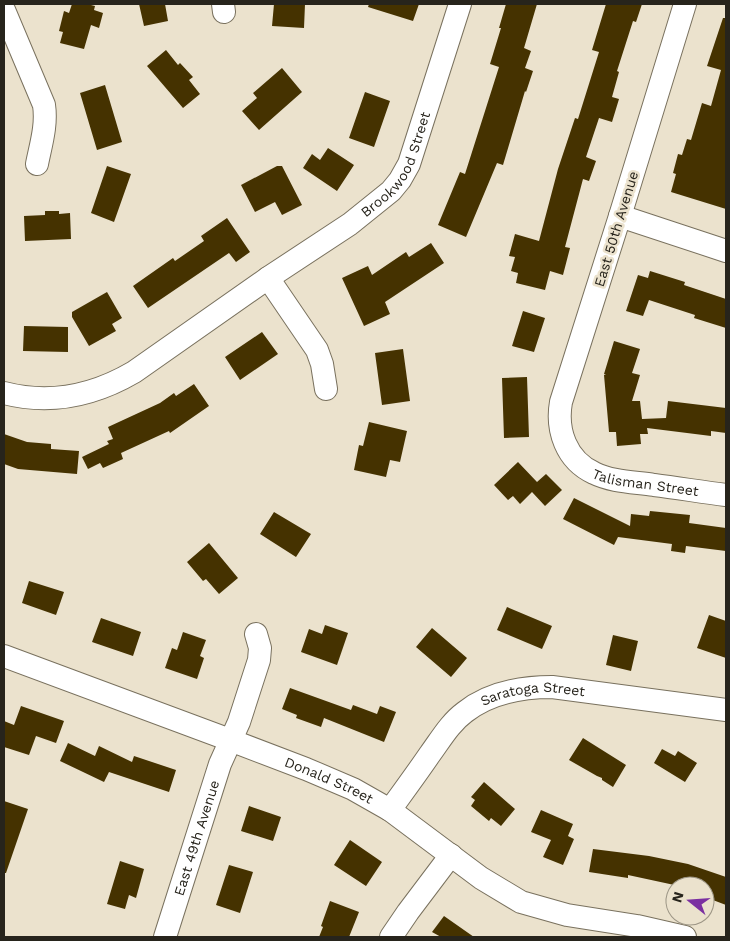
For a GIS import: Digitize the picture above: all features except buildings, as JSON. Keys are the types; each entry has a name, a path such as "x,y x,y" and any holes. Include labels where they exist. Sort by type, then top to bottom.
{"street":[{"name":"Brookwood Street","path":"4,393 30,398 49,398 68,397 104,388 134,372 268,278 350,224 391,191 409,164 460,4"},
{"name":"East 50th Avenue","path":"571,454 564,442 559,427 561,402 685,4"},
{"path":"4,10 44,105 46,116 38,164"},
{"path":"620,216 726,251"},
{"path":"268,278 316,350 322,364 326,389"},
{"name":"Talisman Street","path":"571,454 581,465 594,473 608,478 726,495"},
{"name":"East 49th Avenue","path":"166,937 220,764 239,722 260,653 256,634"},
{"name":"Donald Street","path":"4,656 230,740 353,789 390,810 481,878 521,902 566,916 636,932 685,937"},
{"name":"Saratoga Street","path":"390,810 451,725 465,712 486,699 508,692 530,687 552,687 726,710"},
{"path":"391,937 451,856"}]}
